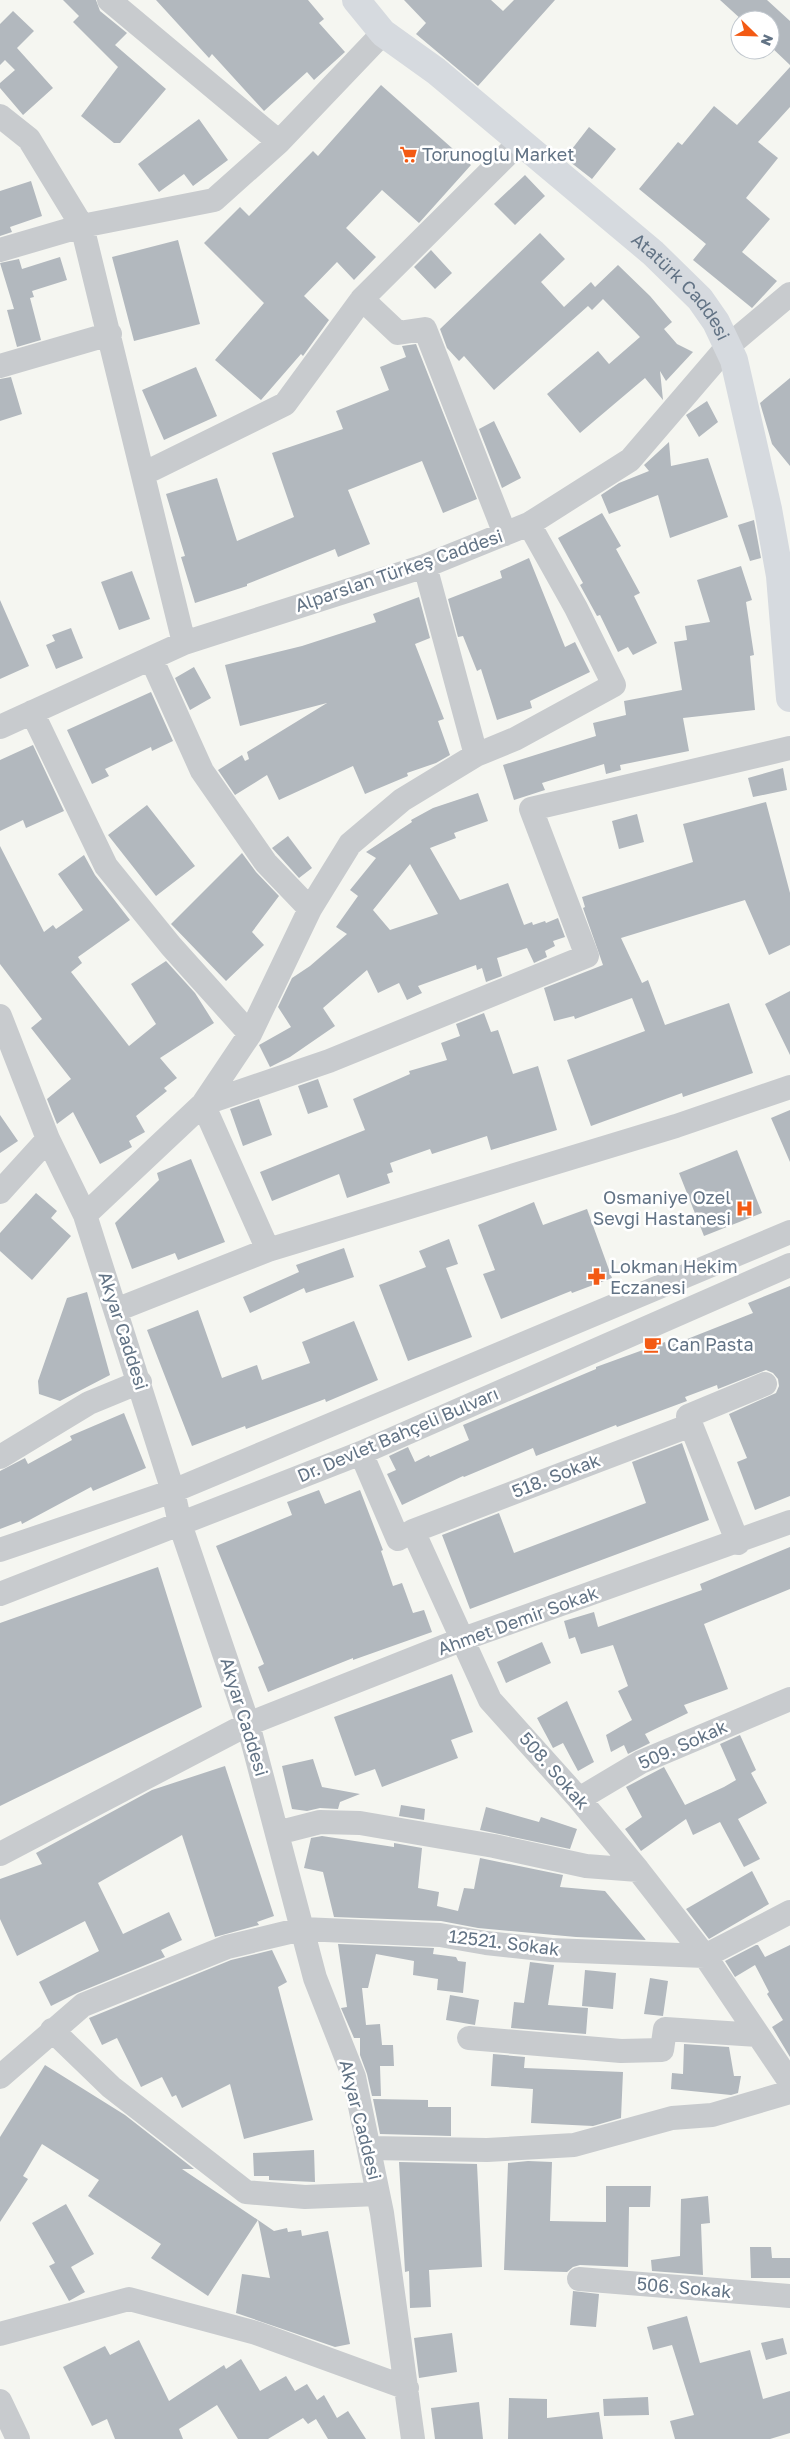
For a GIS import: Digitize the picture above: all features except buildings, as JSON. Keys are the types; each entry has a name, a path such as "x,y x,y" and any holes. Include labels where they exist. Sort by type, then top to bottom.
{"street":[{"path":"108,0 279,142"},
{"name":"Atatürk Caddesi","path":"356,0 383,33 436,71 653,253 700,299 716,322 734,360 768,509 785,573 790,698"},
{"path":"0,250 82,226 214,200 279,142 383,33"},
{"path":"0,116 29,139 82,226 110,334 184,643"},
{"path":"143,474 285,404 362,299 520,142"},
{"name":"Alparslan Türkeş Caddesi","path":"0,727 184,643 425,566 529,524 630,460 727,347 790,294"},
{"path":"362,299 398,333 425,329 505,534"},
{"path":"0,366 110,334"},
{"path":"85,1215 203,1104 250,1034 310,910 350,844 402,800 476,755 515,739 614,685 576,608 529,524"},
{"path":"425,566 476,755"},
{"path":"151,658 202,771 266,863 310,910"},
{"path":"32,712 106,866 171,946 250,1034"},
{"path":"203,1104 329,1061 587,956 531,808 790,748"},
{"name":"Akyar Caddesi","path":"0,1016 48,1139 85,1215 174,1491 180,1524 248,1724 315,1978 354,2077 378,2194 413,2439"},
{"path":"116,1310 268,1250 676,1126 790,1087"},
{"path":"203,1104 268,1250"},
{"path":"0,1192 48,1139"},
{"name":"Dr. Devlet Bahçeli Bulvarı","path":"0,1550 174,1491 790,1232"},
{"name":"Dr. Devlet Bahçeli Bulvarı","path":"0,1594 361,1453 790,1265"},
{"path":"0,1457 90,1403 140,1382"},
{"name":"518. Sokak","path":"413,1531 690,1421 765,1384"},
{"path":"690,1421 738,1543"},
{"path":"361,1453 398,1539 413,1531"},
{"name":"Ahmet Demir Sokak","path":"0,1854 248,1724 463,1639 738,1543 790,1522"},
{"name":"508. Sokak","path":"413,1531 490,1700 579,1799 638,1870 705,1956 790,2082"},
{"name":"509. Sokak","path":"579,1799 641,1762 790,1699"},
{"path":"277,1832 320,1822 360,1823 494,1846 586,1866 638,1870"},
{"path":"705,1956 790,1912"},
{"name":"12521. Sokak","path":"0,2077 83,2005 227,1948 302,1929 440,1935 486,1943 551,1950 705,1956"},
{"path":"469,2038 621,2051 662,2050 665,2029 758,2035"},
{"path":"52,2030 111,2087 246,2192 305,2197 378,2194"},
{"path":"369,2148 487,2150 574,2145 672,2118 712,2116 790,2092"},
{"name":"506. Sokak","path":"579,2280 790,2296"},
{"path":"0,2334 129,2299 256,2333 407,2388"},
{"path":"0,2401 18,2439"}],"place":[{"name":"Torunoglu Market","path":"408,155"},
{"name":"Osmaniye Ozel Sevgi Hastanesi","path":"745,1208"},
{"name":"Lokman Hekim Eczanesi","path":"596,1277"},
{"name":"Can Pasta","path":"653,1345"}]}
